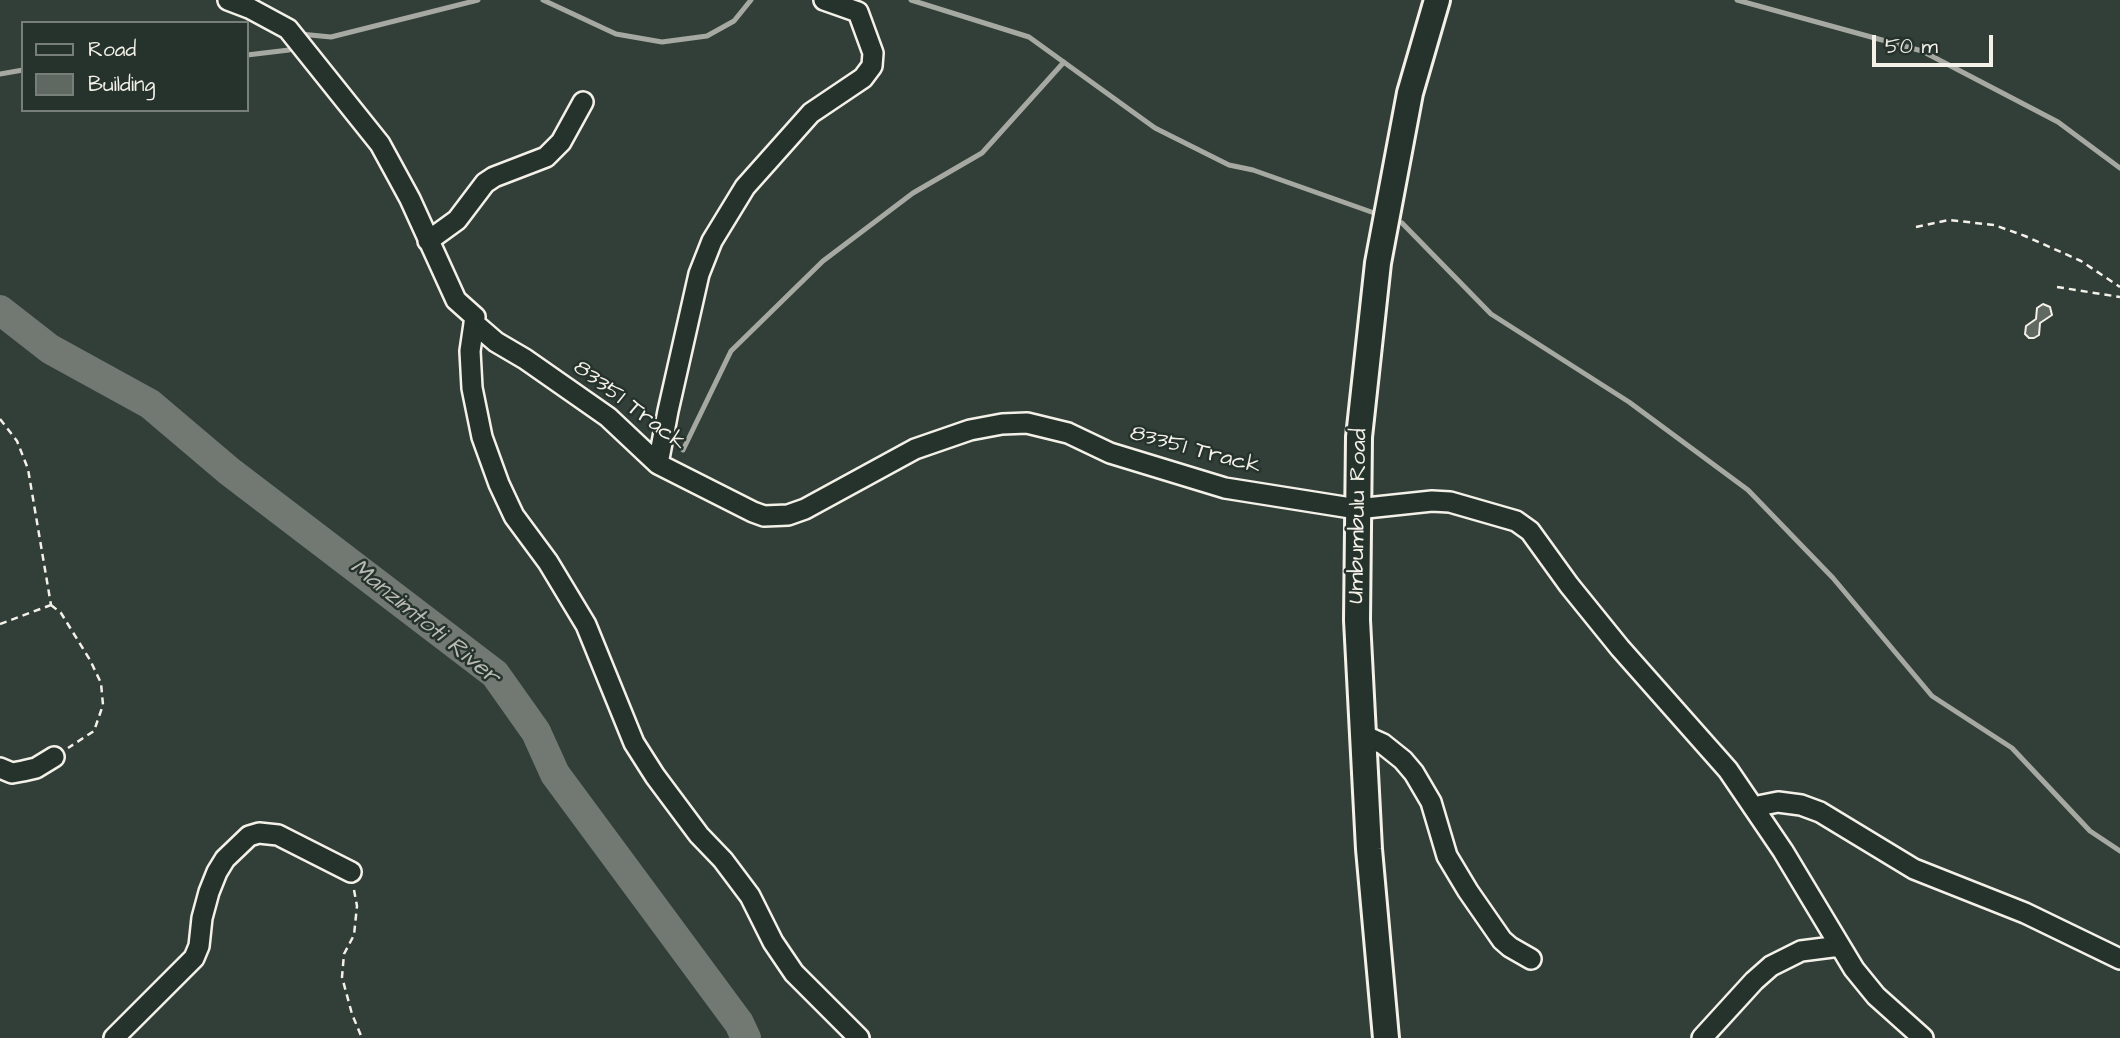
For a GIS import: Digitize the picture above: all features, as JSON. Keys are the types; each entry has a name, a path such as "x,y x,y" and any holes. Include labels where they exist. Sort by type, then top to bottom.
{"main road":[{"name":"Umbumbulu Road","path":"1386,1038 1369,849 1357,620 1359,437 1378,263 1410,93 1437,0"}],"street":[{"name":"83351 Track","path":"228,0 288,29 380,144 457,300 475,317 474,323 496,342 608,417 658,464 752,512 764,516 788,515 805,509 915,449 970,430 1002,424 1027,424 1068,433 1110,453 1225,488 1357,509 1432,501 1450,502 1516,521 1530,531 1620,648 1728,770 1875,996 1923,1038"},
{"path":"658,464 699,274 712,241 745,187 811,113 863,78 872,66 873,54 858,12 824,0"},
{"path":"428,240 457,219 485,183 546,157 561,142 583,102"},
{"path":"475,317 470,351 472,388 482,437 499,484 514,516 548,562 586,625 634,743 699,835 723,860 750,896 773,942 794,973 859,1038"},
{"path":"1363,735 1383,744 1414,773 1431,802 1447,856 1468,891 1502,940 1531,959"},
{"path":"0,768 12,773 23,771 36,768 54,757"},
{"path":"1753,807 1778,802 1801,805 1820,812 1914,869 2025,913 2120,959"},
{"path":"114,1038 194,958 199,946 208,892 216,872 225,859 250,836 259,833 278,835 351,872"},
{"path":"1702,1038 1754,981 1772,966 1801,951 1840,946"}],"path":[{"path":"1916,226 1949,219 1994,225 2081,261 2120,287"},
{"path":"2057,287 2120,297"},
{"path":"0,419 17,441 28,469 51,605 61,613 102,683 103,705 94,731 54,757"},
{"path":"0,625 51,605"},
{"path":"351,872 356,906 354,935 344,954 342,977 362,1038"}],"building":[{"path":"2043,304 2050,307 2052,315 2040,323 2039,335 2029,338 2025,334 2026,326 2036,319 2037,308"}],"waterway":[{"path":"300,34 331,37 478,0"},
{"path":"543,0 616,34 662,42 707,36 734,21 751,0"},
{"path":"911,0 1029,37 1155,128 1229,165 1253,170 1377,214"},
{"path":"1737,0 1922,51 2058,122 2120,168"},
{"path":"248,55 289,50"},
{"path":"683,450 731,351 823,261 913,193 982,153 1064,62"},
{"path":"0,74 21,70"},
{"path":"1402,223 1491,314 1629,402 1748,490 1833,578 1932,696 2012,748 2090,831 2120,851"},
{"name":"Manzimtoti River","path":"0,310 50,349 150,404 229,471 495,674 536,732 555,774 739,1023 746,1038"}]}
